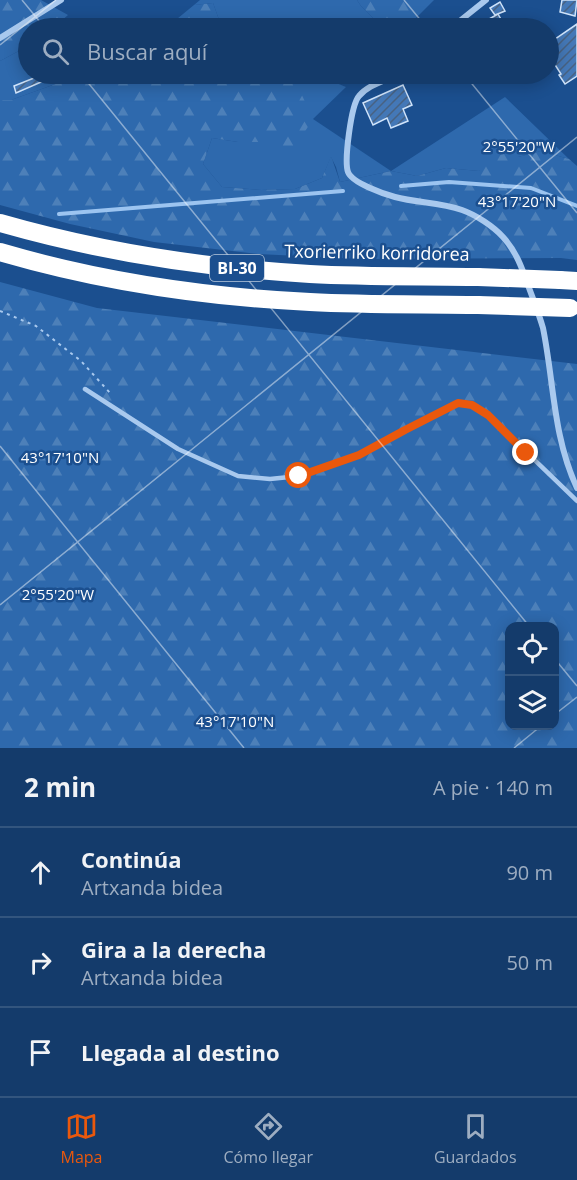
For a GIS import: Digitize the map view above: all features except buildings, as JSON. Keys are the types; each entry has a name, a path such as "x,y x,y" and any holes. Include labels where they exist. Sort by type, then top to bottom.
{"highway":[{"name":"Txorierriko korridorea","path":"0,223 80,244 218,266 311,274 577,281"},
{"name":"BI-30","path":"0,252 75,271 225,295 321,302 577,308"}],"street":[{"path":"32,18 61,0"},
{"path":"464,18 486,0"},
{"path":"0,38 18,27"},
{"path":"377,84 359,96 354,105 346,160 347,171 351,177 362,184 395,197 464,210 488,224 503,237 518,256 542,327 558,430 569,470 577,488"}],"lane":[{"path":"85,389 178,449 238,476 270,479 299,476 359,455 444,409 458,403 472,405 488,415 577,501"}],"path":[{"path":"0,310 36,326 81,361 112,396"}],"green space":[{"path":"0,0 41,0 68,15 65,18 18,18 18,51 0,61"},
{"path":"200,0 357,0 373,18 218,18 213,3 194,5"},
{"path":"357,0 434,0 416,18 373,18"},
{"path":"213,3 218,18 178,18 194,5"},
{"path":"18,51 18,84 56,84 11,100 0,100 0,61"},
{"path":"56,84 297,84 313,119 300,139 287,152 268,142 238,142 212,138 203,164 222,187 261,190 295,189 322,178 331,156 340,182 391,171 417,176 446,168 479,171 503,148 518,157 541,151 569,159 577,166 577,260 561,258 362,259 258,254 154,242 70,224 0,205 0,100 11,100"},
{"path":"290,84 339,84 346,87 313,119 391,171 340,182 331,157 322,178 295,189 261,190 222,187 203,164 212,138 238,142 268,142"},
{"path":"505,97 569,159 541,151 479,171 446,168 417,176 391,171"},
{"path":"0,282 97,308 577,364 577,748 0,748"}],"waterway":[{"path":"401,186 449,182 531,188 577,206"},
{"path":"59,214 343,191"}],"route":[{"path":"299,476 359,455 458,403 472,405 488,415 526,453"}]}
